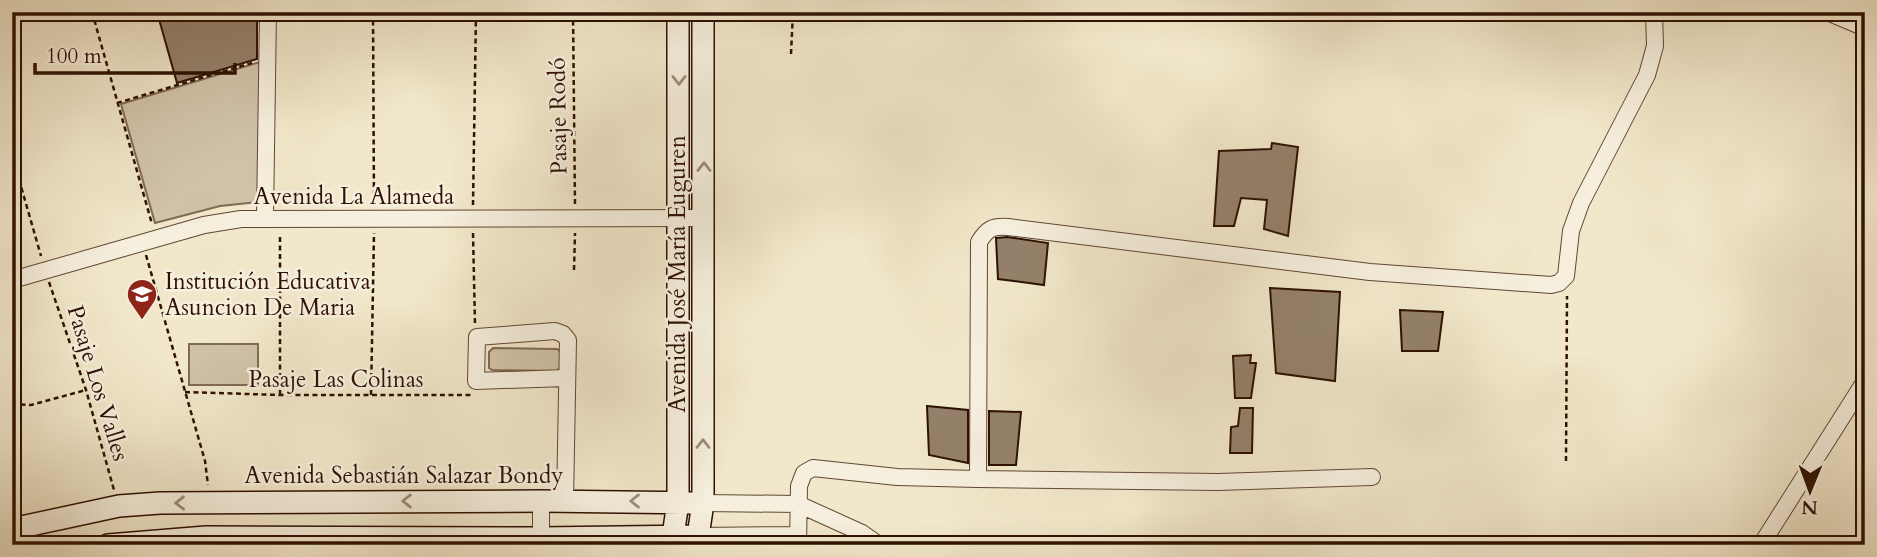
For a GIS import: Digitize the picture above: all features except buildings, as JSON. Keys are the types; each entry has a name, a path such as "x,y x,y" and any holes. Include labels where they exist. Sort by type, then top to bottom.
{"street":[{"path":"268,12 273,218"},
{"name":"Avenida José María Euguren","path":"673,540 678,502 678,12"},
{"name":"Avenida José María Euguren","path":"698,540 703,503 704,12"},
{"path":"978,479 979,242 986,230 996,226 1008,227 1370,272 1551,285 1566,276 1571,231 1581,203 1647,75 1655,46 1654,12"},
{"path":"1827,12 1865,28"},
{"name":"Avenida La Alameda","path":"12,280 204,225 273,218 704,218"},
{"path":"565,501 568,340 555,331 477,337 476,381 566,378"},
{"path":"1761,545 1865,381"},
{"path":"108,545 206,537 541,542 798,540 801,477 813,468 897,477 978,479 1218,482 1372,477"},
{"path":"541,501 541,542"},
{"name":"Avenida Sebastián Salazar Bondy","path":"12,528 119,506 209,502 565,501 798,505"},
{"path":"798,505 862,533 879,545"}],"path":[{"path":"92,12 153,227 143,243 205,461 209,502"},
{"path":"371,395 373,12"},
{"path":"475,12 473,219 477,337"},
{"name":"Pasaje Rodó","path":"573,12 573,270"},
{"path":"791,54 793,12"},
{"path":"117,103 268,58"},
{"name":"Pasaje Los Valles","path":"12,155 46,270 86,390 119,506"},
{"path":"273,218 280,395"},
{"path":"1563,279 1567,297 1566,461"},
{"name":"Pasaje Las Colinas","path":"185,392 472,395 476,381"},
{"path":"12,404 31,405 86,390"}],"shaded area":[{"path":"260,62 259,202 220,206 155,223 121,104"},
{"path":"189,344 258,344 258,385 189,385"},
{"path":"493,348 557,349 561,352 561,367 556,371 492,370 489,368 489,352"}],"place":[{"name":"Institución Educativa Asuncion De Maria","path":"142,321"}]}
